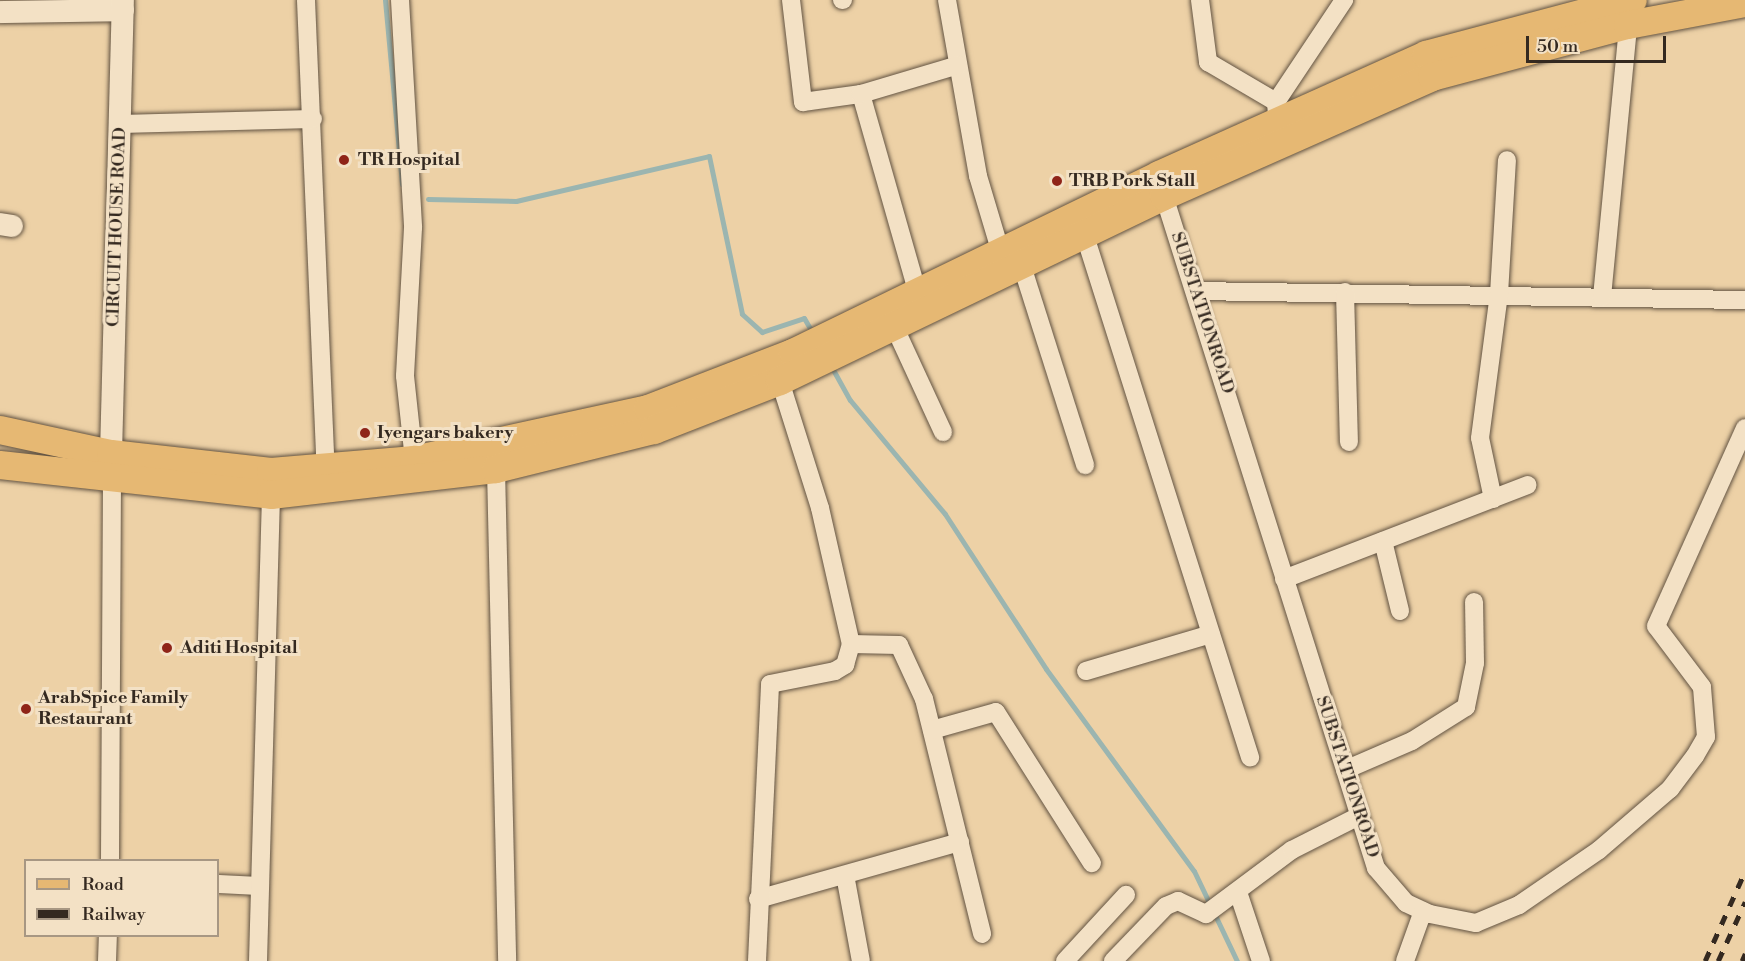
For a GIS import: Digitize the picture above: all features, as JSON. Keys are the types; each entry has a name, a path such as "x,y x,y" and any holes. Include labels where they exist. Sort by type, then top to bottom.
{"main road":[{"path":"0,465 33,471 112,467 271,472 326,480 496,469 654,430 1011,258 1278,122 1426,55 1630,12 1745,3"},
{"path":"880,321 918,290 1011,258 1085,236 1164,196 1278,122"},
{"path":"0,430 112,467 271,495 414,460 648,410 785,368"},
{"path":"0,488 33,471"}],"street":[{"path":"306,0 313,118 326,480"},
{"path":"400,0 413,228 405,376 414,460"},
{"path":"791,0 803,102 861,94 958,64"},
{"path":"947,0 978,176 1011,258 1085,465"},
{"path":"1198,2 1208,62 1278,122 1344,0"},
{"path":"0,12 123,5"},
{"name":"CIRCUIT HOUSE ROAD","path":"112,467 123,5"},
{"path":"1602,297 1630,12"},
{"path":"861,94 918,290"},
{"path":"120,124 313,118"},
{"path":"1493,499 1480,438 1499,294 1507,160"},
{"name":"SUBSTATIONROAD","path":"1164,196 1376,868 1406,903 1424,911 1476,923 1519,905 1608,842 1670,789 1695,756 1706,737 1702,687 1656,626 1745,428"},
{"path":"1085,236 1250,757"},
{"path":"1195,291 1499,294 1745,300"},
{"path":"1345,292 1349,442"},
{"path":"880,321 943,432"},
{"path":"757,961 758,898 770,684 836,671 845,665 851,644 785,368"},
{"path":"110,859 112,467"},
{"path":"496,469 507,961"},
{"path":"1284,579 1528,486"},
{"path":"258,961 271,495"},
{"path":"1383,541 1400,611"},
{"path":"1345,770 1412,741 1466,707 1475,663 1474,602"},
{"path":"1086,671 1211,634"},
{"path":"851,644 898,645 933,730 982,934"},
{"path":"933,730 996,711 1092,863"},
{"path":"1113,961 1174,902 1206,914 1292,850 1359,816"},
{"path":"758,898 960,843"},
{"path":"844,875 861,961"},
{"path":"219,884 260,886"},
{"path":"1065,961 1126,895"},
{"path":"1232,896 1261,961"},
{"path":"1405,961 1424,911"},
{"path":"107,961 108,937"}],"waterway":[{"path":"385,0 402,184"},
{"path":"428,199 516,201 709,156 742,314 762,332 804,318 814,335"},
{"path":"831,366 850,400 945,514 1046,669 1194,871 1237,961"}],"railway":[{"path":"1705,961 1745,871"},
{"path":"1718,961 1745,902"},
{"path":"1742,961 1745,954"}],"place":[{"name":"TR Hospital","path":"344,160"},
{"name":"TRB Pork Stall","path":"1057,181"},
{"name":"Iyengars bakery","path":"365,433"},
{"name":"Aditi Hospital","path":"167,648"},
{"name":"ArabSpice Family Restaurant","path":"26,709"}]}
